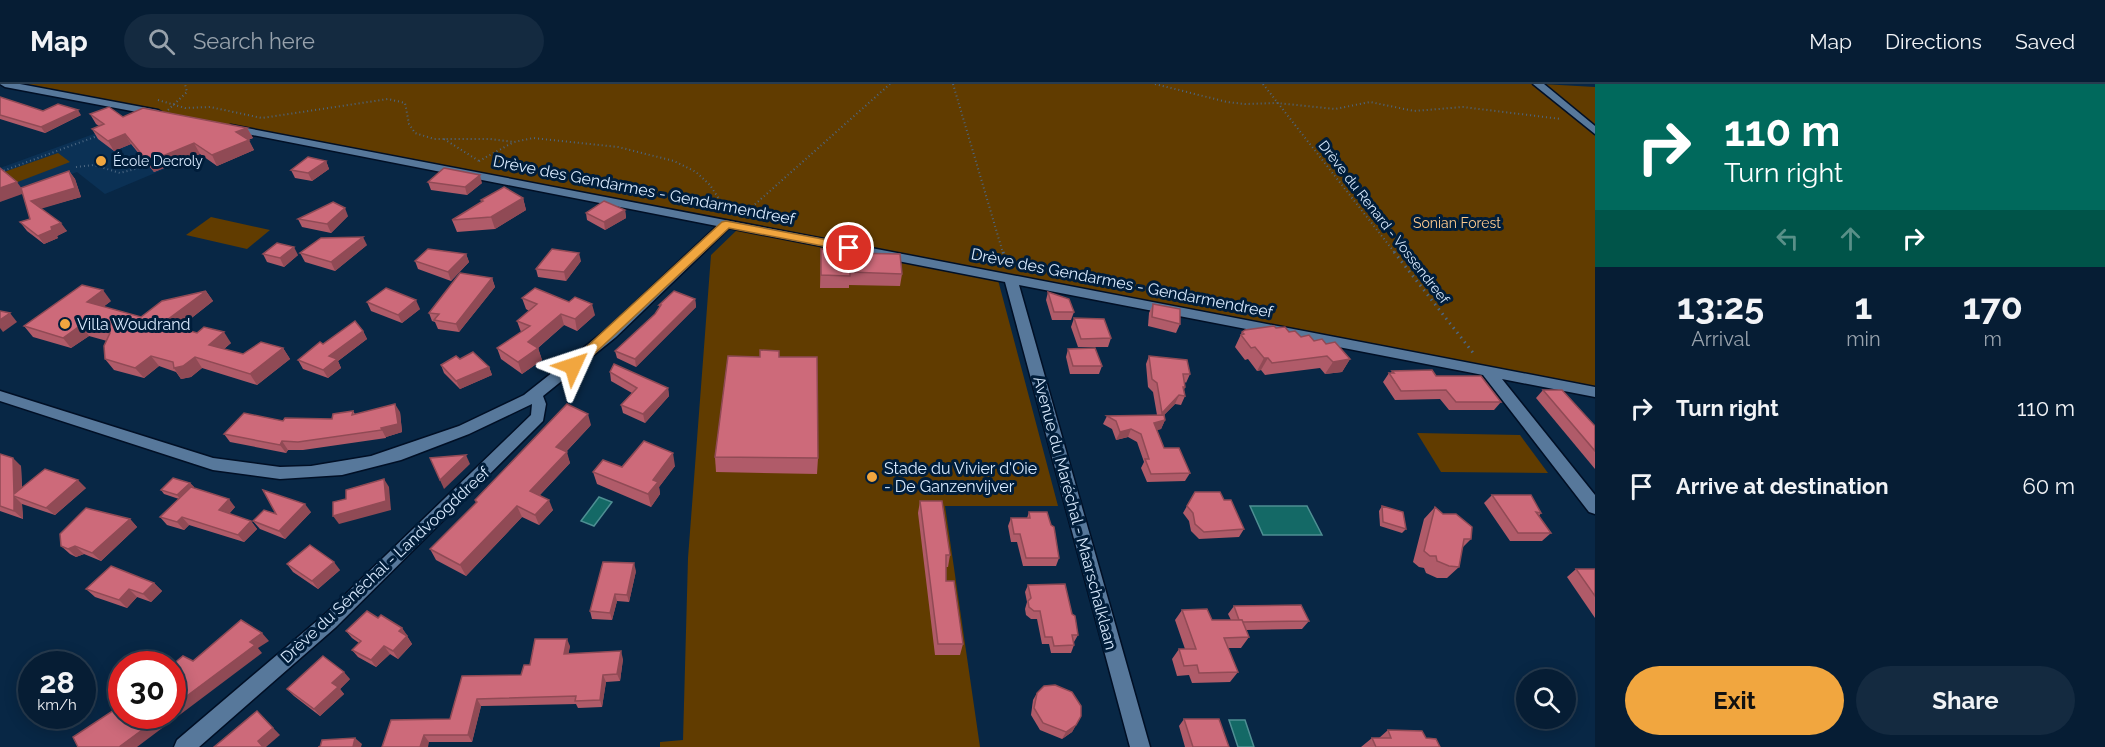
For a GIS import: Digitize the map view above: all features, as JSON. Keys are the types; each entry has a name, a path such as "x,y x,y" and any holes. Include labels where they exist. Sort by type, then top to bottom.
{"street":[{"path":"5,84 171,112"},
{"path":"1538,84 1595,131"},
{"name":"Drève des Gendarmes - Gendarmendreef","path":"223,126 1595,392"},
{"path":"0,396 213,464 249,472 291,474 331,471 379,462 487,420 535,395 573,366 730,224"},
{"name":"Avenue du Maréchal - Maarschalklaan","path":"1011,279 1140,747"},
{"path":"1488,372 1595,507"},
{"name":"Drève du Sénéchal - Landvoogddreef","path":"184,747 330,621 538,417 539,404 535,395"}],"path":[{"path":"171,112 187,92 185,84"},
{"path":"471,175 479,161 514,142 533,138 618,147 674,161 696,172 710,185 719,199 736,208 742,217 890,84"},
{"path":"953,84 1011,279"},
{"path":"1155,84 1227,102 1277,103 1335,109 1370,102 1414,111 1463,107 1584,122"},
{"name":"Drève du Renard - Vossendreef","path":"1263,84 1488,372"},
{"path":"175,105 192,108 210,107 262,118 388,99 405,103 409,124 415,133 444,140 490,139 514,142"},
{"path":"0,172 99,135"},
{"path":"444,140 479,161"},
{"path":"76,167 94,165 120,173 155,163"}],"shaded area":[{"name":"École Decroly","path":"146,115 248,134 105,194 77,172 0,202 0,168"},
{"path":"599,497 612,502 594,526 581,521"},
{"path":"1250,506 1307,506 1322,535 1263,535"},
{"path":"1229,720 1245,720 1254,747 1238,747"}],"green space":[{"name":"Sonian Forest","path":"13,84 1538,84 1595,131 1595,390"},
{"path":"1542,84 1595,87 1595,125"},
{"path":"58,153 70,162 15,183 4,172"},
{"path":"211,217 270,230 247,249 186,235"},
{"name":"Stade du Vivier d'Oie - De Ganzenvijver","path":"738,229 998,280 1058,506 945,506 980,747 660,747 660,742 683,740 688,558 711,255"},
{"path":"1417,433 1520,435 1548,473 1441,472"}],"building":[{"path":"0,97 43,111 58,104 78,110 41,127 0,115"},
{"path":"109,107 123,117 143,108 247,128 236,132 249,140 212,155 194,143 148,162 125,134 108,141 92,129 104,124 90,114"},
{"path":"308,157 326,161 308,173 291,170"},
{"path":"0,168 17,182 0,188"},
{"path":"444,168 480,175 465,187 428,182"},
{"path":"69,171 75,188 31,201 61,223 38,236 20,222 30,219 21,188"},
{"path":"504,187 523,198 491,217 452,220 483,201 481,200"},
{"path":"604,201 625,210 604,222 586,213"},
{"path":"333,202 345,208 327,224 298,219"},
{"path":"363,237 331,262 300,253 321,238"},
{"path":"277,243 294,247 280,258 263,254"},
{"path":"428,249 466,254 448,272 415,261"},
{"path":"552,249 579,253 564,272 536,269"},
{"path":"821,249 847,250 847,253 900,254 902,274 850,272 850,276 821,275"},
{"path":"460,273 492,278 456,324 434,320 439,314 429,313"},
{"path":"82,285 103,290 87,302 141,317 162,301 206,291 163,323 197,333 204,327 224,332 209,345 243,354 261,342 283,348 250,374 195,357 183,366 174,368 173,362 151,356 135,368 105,359 104,346 110,333 81,325 63,338 24,326"},
{"path":"386,288 416,300 398,315 367,302"},
{"path":"535,288 569,302 575,297 592,304 575,319 561,314 528,342 538,348 518,362 497,348 530,326 517,321 537,304 522,298"},
{"path":"674,291 695,299 635,359 615,351 655,314 661,305 659,305"},
{"path":"1048,292 1069,299 1074,312 1054,312"},
{"path":"1153,304 1180,309 1180,324 1152,317"},
{"path":"0,311 10,313 0,320"},
{"path":"1074,318 1104,319 1111,338 1081,339"},
{"path":"355,321 363,331 329,356 337,359 323,370 298,360 320,342 323,344"},
{"path":"1274,326 1276,328 1285,327 1289,332 1295,331 1301,337 1309,335 1314,341 1322,339 1326,344 1335,342 1350,359 1333,362 1327,356 1272,363 1268,358 1264,358 1255,347 1251,348 1241,335 1245,330"},
{"path":"1095,348 1102,366 1073,366 1068,349"},
{"path":"760,350 779,351 779,357 817,357 818,458 715,457 728,356 760,357"},
{"path":"473,352 489,367 456,381 441,365 456,356 460,359"},
{"path":"1149,356 1187,360 1190,374 1183,374 1185,396 1179,395 1162,413 1157,383 1152,379"},
{"path":"614,364 668,388 643,414 621,405 637,388 610,372"},
{"path":"1432,370 1436,376 1481,376 1501,402 1456,402 1446,390 1401,391 1389,373"},
{"path":"1543,390 1562,390 1595,426 1595,451"},
{"path":"395,404 398,424 381,428 382,430 298,442 282,441 280,445 224,434 244,413 283,421 285,418 332,419 333,414 353,411 352,415"},
{"path":"567,404 588,414 556,447 567,452 530,491 549,500 535,515 517,506 460,565 430,549 477,502 475,500"},
{"path":"1164,415 1165,420 1154,423 1164,448 1179,448 1190,473 1151,474 1145,459 1149,459 1141,434 1131,429 1120,432 1116,421 1107,416"},
{"path":"644,441 673,453 653,480 658,482 648,494 593,472 603,460 622,467"},
{"path":"0,454 13,458 14,494 45,469 78,480 46,508 14,496 14,511 0,506"},
{"path":"466,455 440,480 430,458"},
{"path":"173,478 190,483 177,495 161,490"},
{"path":"384,479 386,501 333,516 333,502 346,499 346,490"},
{"path":"191,487 229,499 219,510 251,521 238,535 182,517 177,522 160,517"},
{"path":"263,490 305,504 279,531 253,521 264,510 276,514"},
{"path":"1195,492 1220,492 1224,500 1231,500 1244,529 1204,532 1195,524 1193,513 1187,506"},
{"path":"1492,495 1531,495 1541,513 1536,512 1551,533 1518,533"},
{"path":"920,501 942,501 950,555 946,555 946,581 954,581 963,644 938,644"},
{"path":"1382,506 1403,512 1406,529 1383,522"},
{"path":"1435,507 1443,514 1456,514 1472,527 1471,539 1464,539 1459,567 1437,561 1436,556 1430,556 1424,551"},
{"path":"86,508 130,519 92,553 75,546 68,549 61,546 60,534"},
{"path":"1029,512 1047,512 1051,525 1054,527 1059,558 1026,558 1020,534 1014,534 1011,518 1030,518"},
{"path":"310,545 334,562 312,581 287,564"},
{"path":"603,562 634,563 627,595 615,594 610,613 590,611"},
{"path":"111,566 154,583 143,594 129,589 119,600 86,589"},
{"path":"1576,569 1595,569 1595,596"},
{"path":"1065,584 1078,635 1072,635 1074,645 1054,646 1052,637 1045,637 1040,611 1034,611 1029,607 1028,601 1031,598 1028,585"},
{"path":"1301,605 1309,621 1243,622 1239,620 1234,606"},
{"path":"1207,609 1212,620 1242,620 1249,637 1224,638 1238,672 1199,673 1197,665 1184,666 1179,649 1196,649 1182,610"},
{"path":"367,611 378,618 381,615 402,628 399,631 407,636 393,651 384,646 371,660 352,650 361,641 346,631"},
{"path":"241,620 262,633 250,642 255,645 186,697 186,658 193,661"},
{"path":"535,639 567,639 564,654 621,651 617,674 603,675 600,700 575,701 576,696 477,699 468,735 424,735 420,747 382,747 391,720 450,719 462,676 521,675 524,665 530,665"},
{"path":"323,656 344,672 332,683 338,687 314,709 287,689"},
{"path":"1055,685 1072,692 1081,706 1081,716 1076,725 1066,732 1043,723 1034,708 1037,693 1044,686"},
{"path":"257,711 273,728 258,741 263,747 214,747"},
{"path":"108,714 108,729 143,729 119,747 78,747 73,737 85,729 96,729 96,722"},
{"path":"1184,719 1219,719 1229,747 1193,747"},
{"path":"1388,730 1422,731 1426,738 1436,739 1440,747 1376,747 1372,738 1391,738"},
{"path":"355,738 353,747 320,747 322,740"}],"place":[{"name":"École Decroly","path":"101,161"},
{"name":"Villa Woudrand","path":"65,324"},
{"name":"Stade du Vivier d'Oie - De Ganzenvijver","path":"872,477"}],"route":[{"path":"573,366 726,224 849,248"}]}
